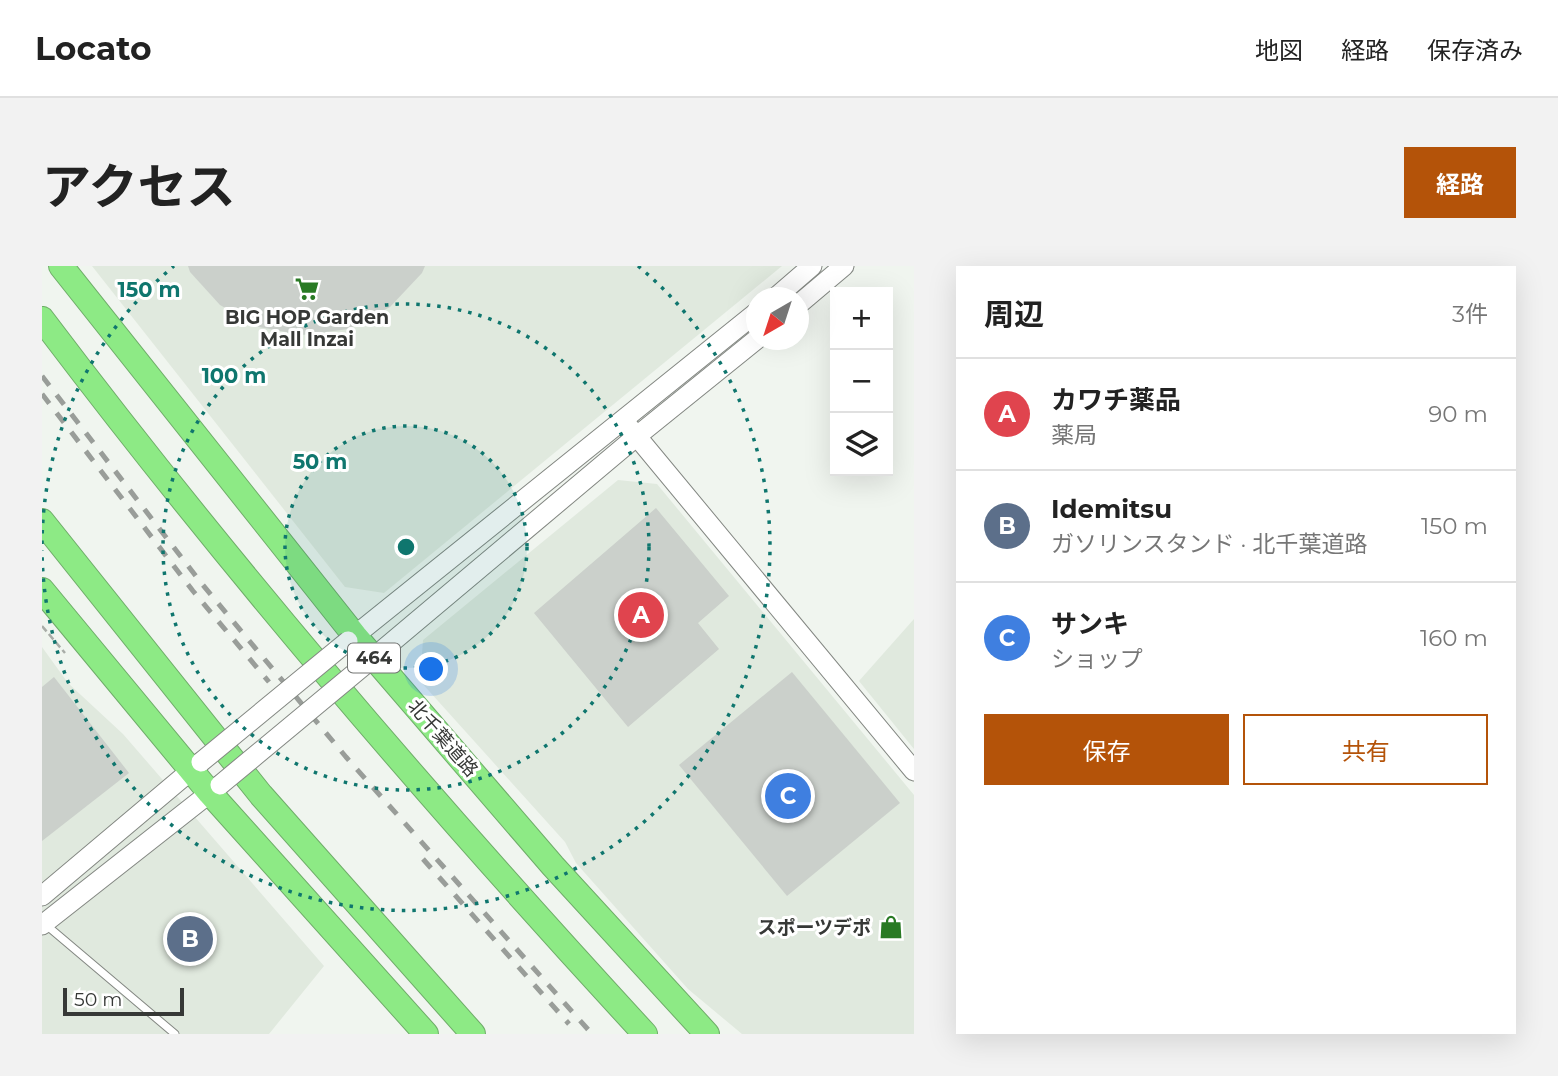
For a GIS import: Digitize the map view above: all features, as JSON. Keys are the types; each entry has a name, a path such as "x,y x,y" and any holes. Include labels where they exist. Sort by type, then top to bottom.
{"highway":[{"name":"北千葉道路","path":"61,266 351,638 707,1034"},
{"name":"464","path":"42,319 109,407 298,639 517,895 645,1034"},
{"path":"42,521 261,796 473,1034"},
{"path":"47,609 196,766 426,1034"}],"street":[{"path":"788,287 812,266"},
{"path":"809,296 844,266"},
{"path":"42,896 351,638 746,321"},
{"path":"43,924 215,789 746,348"},
{"path":"623,420 914,771"}],"lane":[{"path":"43,924 175,1034"}],"path":[{"path":"47,609 67,654"}],"shaded area":[{"path":"92,266 782,266 756,287 746,287 746,296 384,593 345,587"},
{"path":"618,480 657,484 914,795 914,1034 742,1034 688,989 576,863 565,842 420,681 423,640"},
{"path":"914,619 914,749 859,681"},
{"path":"42,647 68,683 123,734 324,966 269,1034 42,1034"}],"building":[{"name":"BIG HOP Garden Mall Inzai","path":"188,266 425,266 422,273 390,307 349,329 302,335 259,327 220,305 190,272"},
{"path":"656,508 729,596 698,623 719,649 628,727 534,613"},
{"path":"792,672 900,803 787,896 679,765"},
{"path":"54,677 129,773 42,841 42,687"}],"railway":[{"path":"42,376 202,584 346,757 592,1034"},
{"path":"42,394 193,591 269,682"},
{"path":"423,859 569,1024"}],"place":[{"name":"BIG HOP Garden Mall Inzai","path":"307,289"},
{"name":"カワチ薬品","path":"641,615"},
{"name":"サンキ","path":"788,796"},
{"name":"スポーツデポ","path":"891,927"},
{"name":"Idemitsu","path":"190,939"}]}
